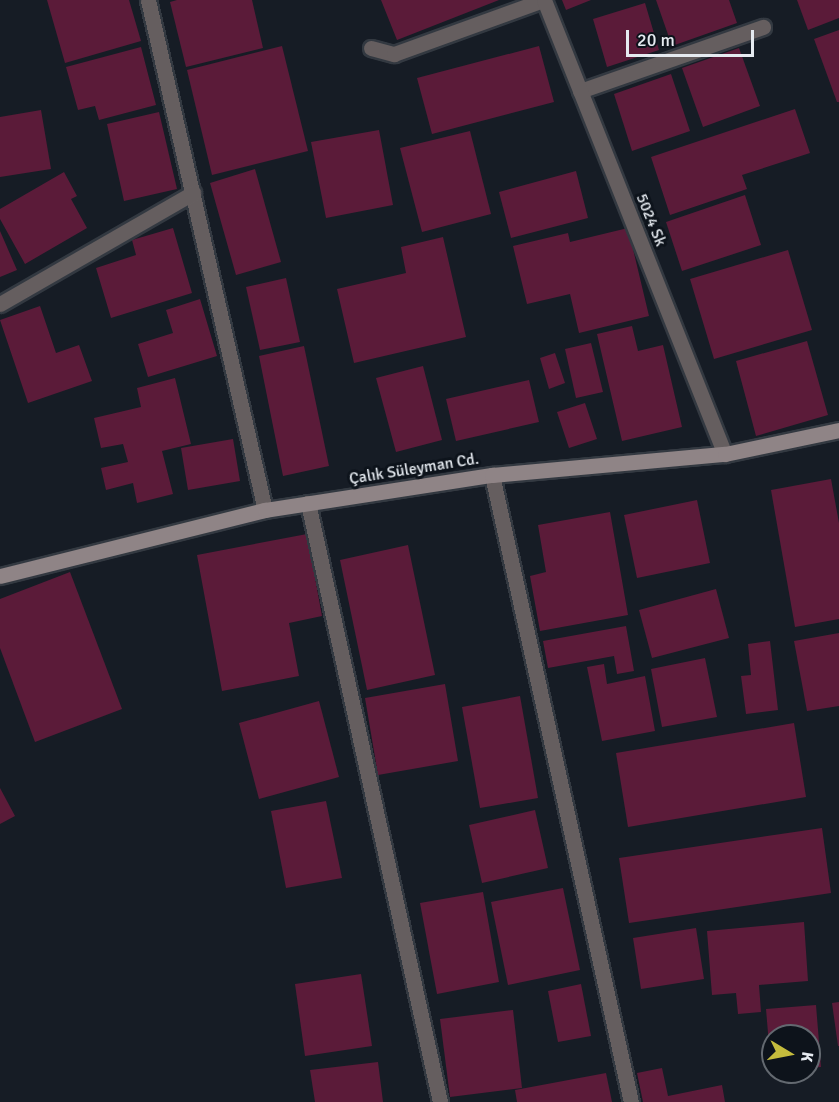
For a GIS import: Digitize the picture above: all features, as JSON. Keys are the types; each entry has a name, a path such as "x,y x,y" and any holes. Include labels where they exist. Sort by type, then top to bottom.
{"main road":[{"name":"Çalık Süleyman Cd.","path":"0,576 265,510 492,475 725,454 839,430"}],"street":[{"path":"148,0 265,510"},
{"path":"371,48 394,54 543,0"},
{"name":"5024 Sk","path":"543,0 725,454"},
{"path":"580,91 764,27"},
{"path":"0,304 192,193"},
{"path":"492,475 631,1102"},
{"path":"308,503 440,1102"}],"building":[{"path":"47,0 129,0 141,41 65,63"},
{"path":"177,0 252,0 263,48 186,67 170,2"},
{"path":"381,0 499,0 397,40"},
{"path":"562,0 591,0 566,10"},
{"path":"656,0 729,0 737,23 672,46"},
{"path":"797,0 839,0 839,18 808,30"},
{"path":"645,3 659,50 607,67 593,19"},
{"path":"839,30 839,102 837,102 814,39"},
{"path":"282,46 308,151 212,175 187,70"},
{"path":"539,46 554,102 432,134 417,78"},
{"path":"141,47 156,105 99,120 95,106 78,110 66,67"},
{"path":"739,48 760,106 703,127 682,68"},
{"path":"671,74 690,131 632,151 614,94"},
{"path":"795,109 810,153 742,175 747,189 670,215 651,157"},
{"path":"41,110 51,169 0,177 0,117"},
{"path":"159,112 177,189 124,201 107,124"},
{"path":"379,130 393,205 326,218 311,142"},
{"path":"470,131 491,214 422,232 400,148"},
{"path":"255,169 281,262 236,275 210,183"},
{"path":"576,171 588,218 511,238 499,192"},
{"path":"64,172 77,196 71,199 87,228 25,264 0,219 0,209"},
{"path":"745,195 761,245 682,271 666,222"},
{"path":"173,228 192,293 111,318 96,268 136,255 132,240"},
{"path":"628,228 649,316 579,333 570,294 527,304 513,246 568,233 570,242"},
{"path":"0,231 17,270 0,277"},
{"path":"443,237 466,337 354,363 337,289 406,273 401,247"},
{"path":"788,250 812,330 714,359 690,279"},
{"path":"286,278 300,342 260,350 246,287"},
{"path":"200,299 217,356 148,377 138,344 173,333 166,310"},
{"path":"40,306 56,353 79,345 92,381 28,403 0,320"},
{"path":"632,326 638,351 663,345 682,427 622,441 597,334"},
{"path":"807,341 828,415 756,436 736,361"},
{"path":"591,343 603,392 576,398 565,349"},
{"path":"304,346 329,466 283,476 259,356"},
{"path":"555,353 565,383 549,389 540,358"},
{"path":"423,366 442,440 396,452 376,378"},
{"path":"175,378 191,444 162,451 173,494 137,503 133,483 106,490 101,468 128,462 123,444 101,448 94,418 141,407 137,388"},
{"path":"529,380 539,422 456,441 446,399"},
{"path":"585,403 597,439 569,448 557,412"},
{"path":"233,439 240,481 188,490 181,448"},
{"path":"831,479 839,523 839,619 795,627 771,490"},
{"path":"697,500 710,563 637,578 624,515"},
{"path":"610,512 628,615 540,631 530,576 546,572 538,525"},
{"path":"307,534 322,616 289,623 299,676 222,691 197,555"},
{"path":"408,545 435,675 367,690 340,560"},
{"path":"70,572 122,709 35,742 0,648 0,599"},
{"path":"716,589 729,638 652,658 639,610"},
{"path":"626,626 634,671 617,674 614,656 548,668 543,641"},
{"path":"839,633 839,706 807,711 794,641"},
{"path":"770,641 778,710 746,714 741,676 751,675 748,644"},
{"path":"705,658 717,717 662,727 651,669"},
{"path":"604,664 607,684 645,676 655,731 602,741 587,667"},
{"path":"445,684 458,761 378,775 365,698"},
{"path":"520,696 538,798 480,808 462,707"},
{"path":"319,701 339,777 259,799 239,723"},
{"path":"794,723 806,797 628,827 616,753"},
{"path":"0,788 15,816 0,824"},
{"path":"326,801 342,878 286,888 271,811"},
{"path":"535,810 548,868 482,883 469,825"},
{"path":"822,828 831,893 629,923 619,858"},
{"path":"563,888 580,970 508,985 491,902"},
{"path":"483,892 499,982 437,994 420,903"},
{"path":"804,922 808,981 759,985 761,1012 738,1014 736,993 712,995 707,931"},
{"path":"696,928 704,979 641,989 633,938"},
{"path":"361,974 372,1046 305,1056 295,984"},
{"path":"581,984 591,1036 558,1042 548,991"},
{"path":"839,1002 839,1046 838,1046 832,1003"},
{"path":"816,1005 818,1024 767,1024 766,1009"},
{"path":"513,1010 522,1088 450,1097 440,1019"},
{"path":"378,1062 383,1102 315,1102 310,1070"},
{"path":"662,1068 668,1096 722,1085 725,1102 643,1102 637,1073"},
{"path":"606,1073 612,1102 517,1102 515,1090"}]}
